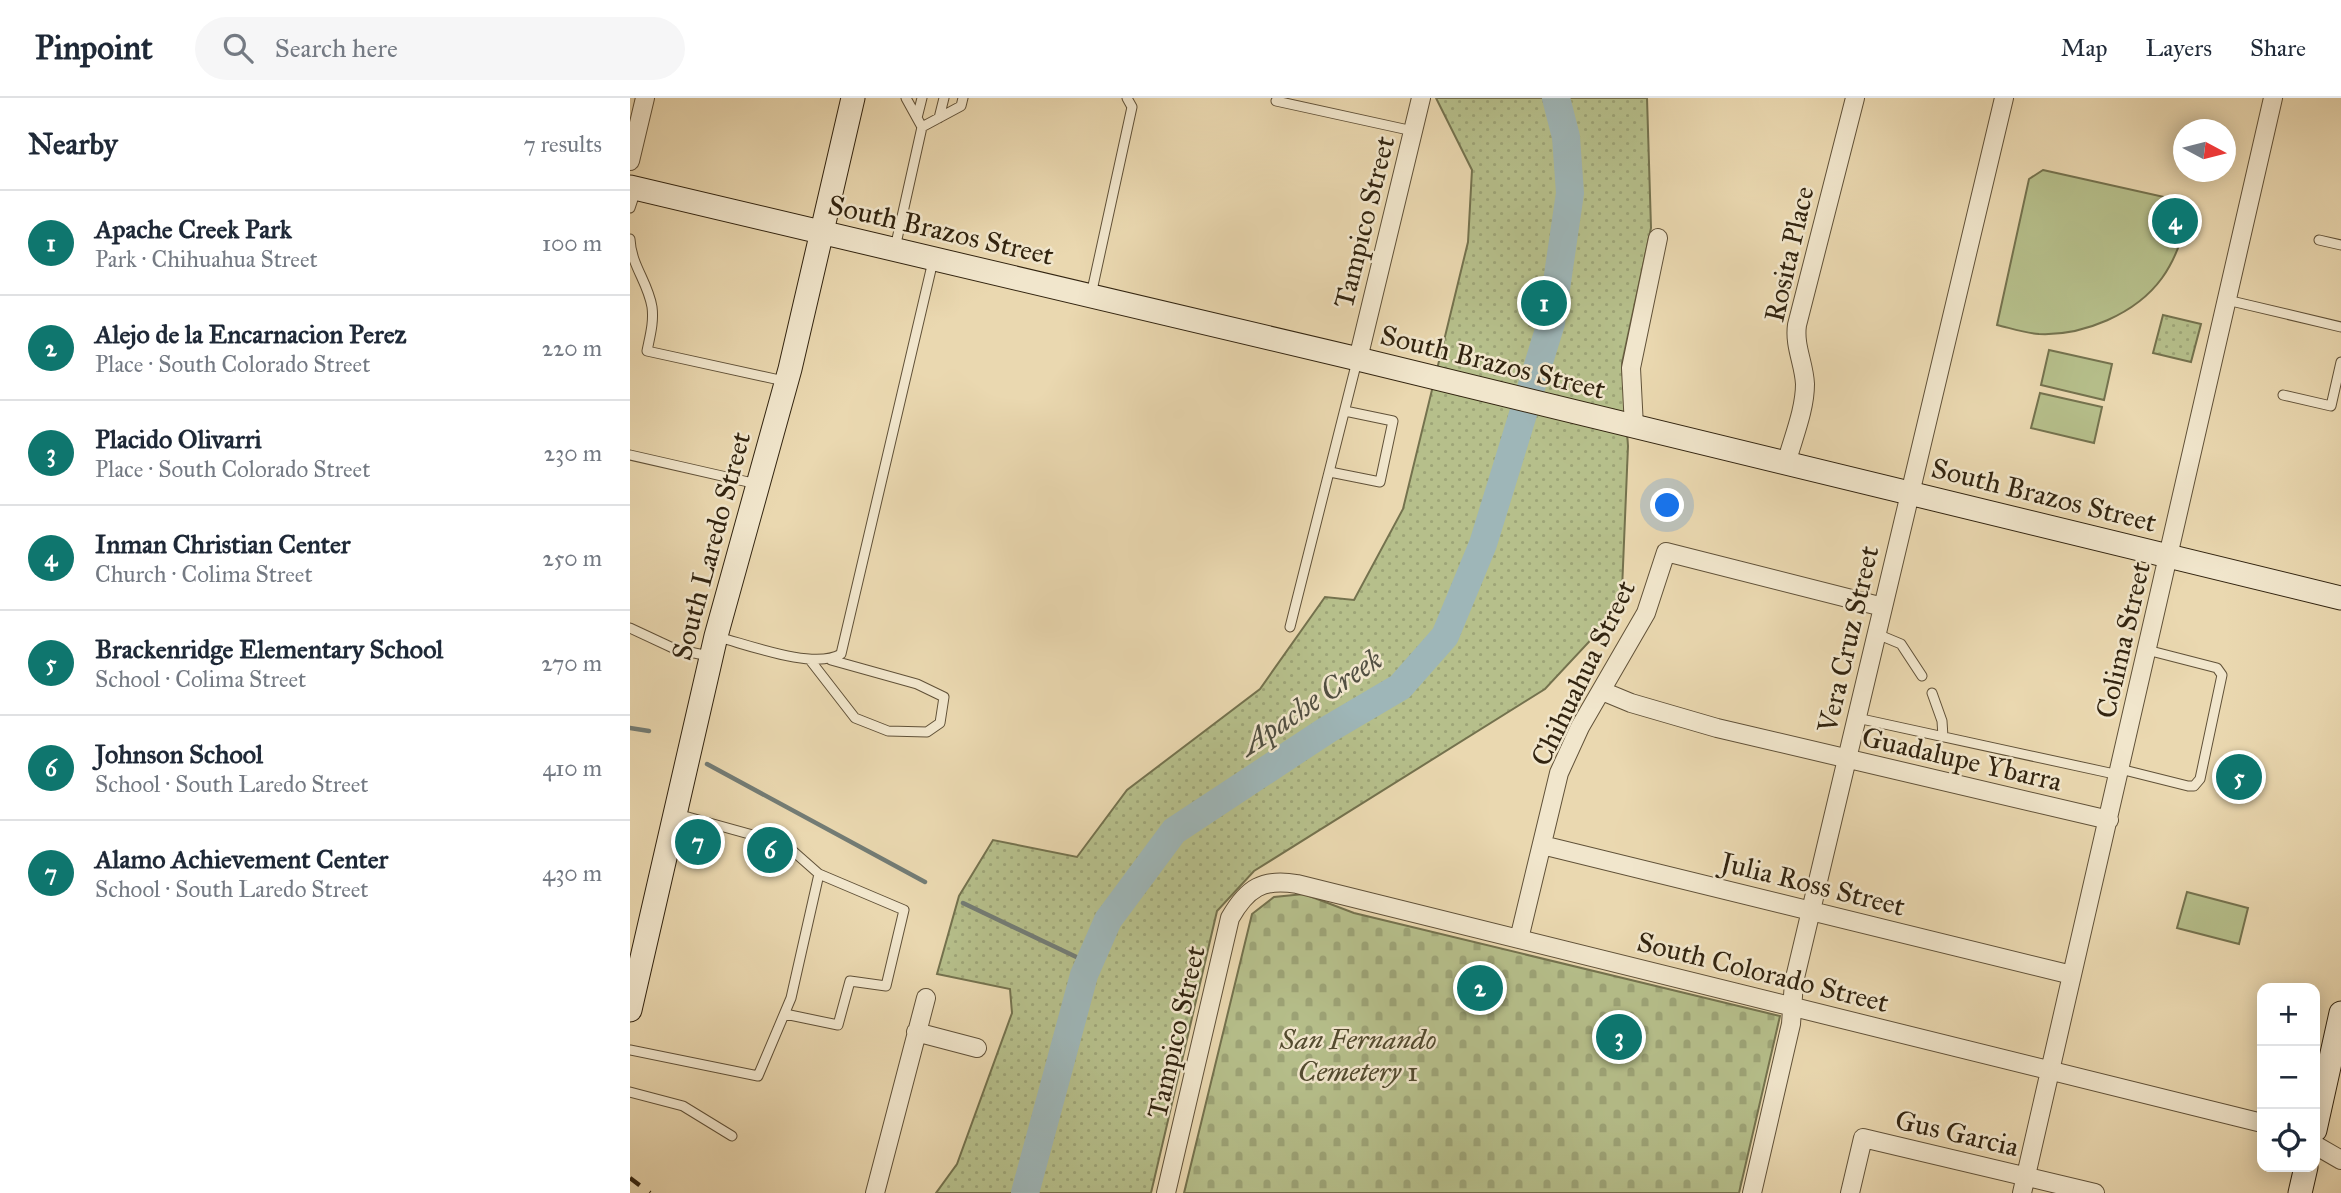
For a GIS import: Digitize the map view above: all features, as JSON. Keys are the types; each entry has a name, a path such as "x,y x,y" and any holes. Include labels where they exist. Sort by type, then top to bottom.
{"street":[{"path":"630,161 645,98"},
{"name":"South Laredo Street","path":"630,1010 714,647 786,382 853,98"},
{"name":"Tampico Street","path":"1358,359 1421,98"},
{"name":"Rosita Place","path":"1786,464 1804,394 1805,380 1795,340 1797,325 1855,98"},
{"name":"Vera Cruz Street","path":"1752,1193 1793,1005 1794,982 2004,98"},
{"name":"Colima Street","path":"2024,1185 2273,98"},
{"name":"South Brazos Street","path":"632,194 821,232 1358,359 2341,598"},
{"path":"1634,427 1631,368 1658,238"},
{"name":"Chihuahua Street","path":"1519,939 1559,773 1580,727 1646,612 1666,552 1883,607"},
{"name":"Guadalupe Ybarra","path":"1602,691 1631,703 1717,728 2109,820"},
{"name":"Julia Ross Street","path":"1542,845 2072,975"},
{"name":"South Colorado Street","path":"1252,890 1268,882 1282,881 1793,1005 2049,1072 2257,1122"},
{"name":"Tampico Street","path":"1166,1193 1222,945 1230,918 1239,902 1252,890"},
{"path":"876,1193 926,998"},
{"path":"2320,1109 2341,1013"},
{"path":"916,1032 977,1048"},
{"name":"Gus Garcia","path":"1850,1193 1863,1138 2024,1185 2095,1193"},
{"path":"2320,1148 2341,1160"},
{"path":"2301,1193 2305,1172"}],"lane":[{"path":"906,98 920,122"},
{"path":"895,250 920,122 922,98"},
{"path":"939,118 944,98"},
{"path":"920,122 939,118 961,106 962,98"},
{"path":"1091,297 1132,107 1127,98"},
{"path":"1276,100 1413,131"},
{"path":"630,239 631,256 651,304 653,320 647,351 786,382"},
{"path":"2319,240 2341,245"},
{"path":"831,660 841,654 934,259"},
{"path":"2227,300 2341,327"},
{"path":"1290,627 1358,359"},
{"path":"2283,395 2331,406 2341,362"},
{"path":"1330,472 1380,482 1393,421 1345,411"},
{"path":"630,454 757,484"},
{"path":"630,628 675,649 714,647 810,660 831,660 917,684 944,697 940,723 926,732 888,732 855,718 810,660"},
{"path":"1877,634 1901,644 1922,676"},
{"path":"1857,718 2194,786 2200,779 2222,675 2217,668 2147,650"},
{"path":"1932,693 1942,721 1943,737"},
{"path":"675,814 785,844 819,874 904,910 886,986 850,981 838,1025 785,1014"},
{"path":"630,1050 758,1076 791,998 819,874"},
{"path":"630,1093 683,1106 732,1136"}],"green space":[{"path":"1436,98 1647,98 1651,228 1622,363 1628,446 1622,590 1601,629 1545,689 1254,871 1217,911 1151,1193 936,1193 957,1164 1012,1013 1010,989 937,974 959,896 993,840 1077,857 1127,790 1260,689 1325,597 1354,600 1403,509 1468,242 1472,170"},
{"path":"2043,170 2191,203 2177,251 2168,270 2151,291 2123,312 2107,320 2090,327 2056,334 2034,333 1997,325 2029,179"},
{"path":"2163,315 2201,324 2191,362 2153,353"},
{"path":"2049,350 2112,364 2104,400 2041,385"},
{"path":"2040,393 2102,407 2094,443 2031,428"},
{"path":"2187,892 2248,908 2239,944 2177,928"},
{"name":"San Fernando Cemetery 1","path":"1304,894 1354,913 1780,1016 1739,1193 1184,1193 1252,914 1274,897"}],"waterway":[{"name":"Apache Creek","path":"1025,1193 1084,975 1108,920 1174,831 1327,730 1400,687 1445,636 1483,544 1551,323 1570,193 1566,137 1556,98"},
{"path":"630,728 649,731"},
{"path":"707,764 925,882"},
{"path":"963,903 1089,963"}],"railway":[{"path":"630,1178 650,1193"}],"place":[{"name":"Inman Christian Center","path":"2175,221"},
{"name":"Apache Creek Park","path":"1544,303"},
{"name":"Brackenridge Elementary School","path":"2239,777"},
{"name":"Alamo Achievement Center","path":"698,842"},
{"name":"Johnson School","path":"770,850"},
{"name":"Alejo de la Encarnacion Perez","path":"1480,988"},
{"name":"Placido Olivarri","path":"1619,1037"}]}
